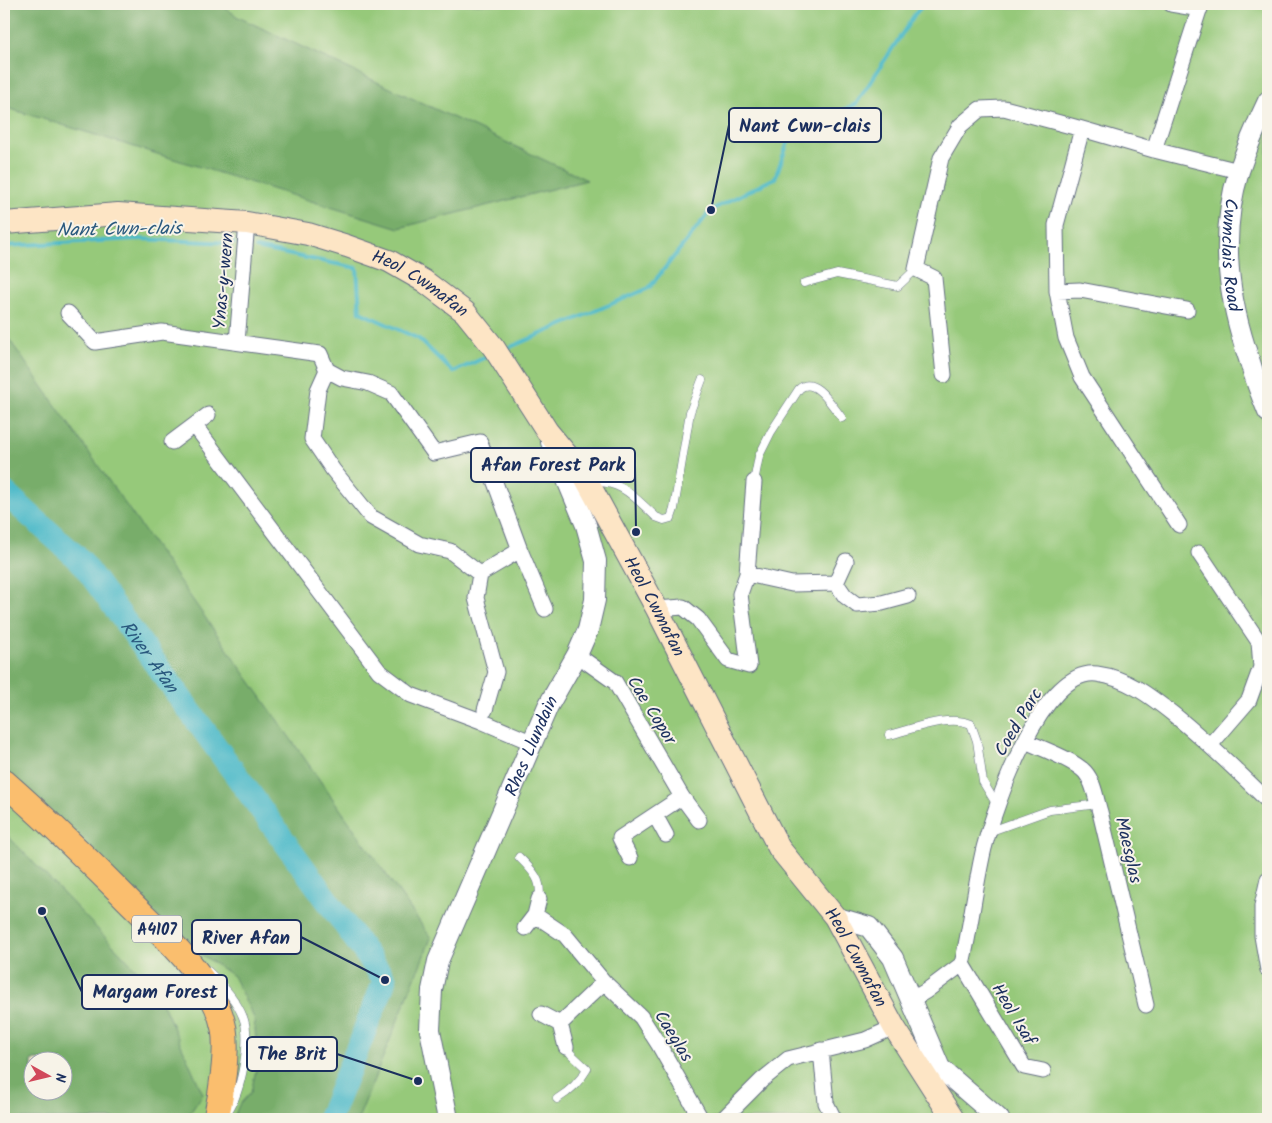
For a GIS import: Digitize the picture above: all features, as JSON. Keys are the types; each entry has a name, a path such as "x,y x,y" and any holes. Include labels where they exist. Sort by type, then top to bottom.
{"main road":[{"name":"Heol Cwmafan","path":"4,223 118,214 247,223 308,234 390,261 424,281 465,312 488,341 547,431 588,482 657,609 779,848 835,917 894,1027 953,1119"},
{"name":"A4107","path":"4,782 67,839 185,958 211,993 224,1029 224,1058 216,1119"}],"street":[{"path":"1154,150 1200,6 1171,4"},
{"name":"Cwmclais Road","path":"1268,101 1252,135 1239,171 1234,192 1227,256 1229,285 1239,330 1268,412"},
{"path":"944,375 934,278 916,269 941,158 960,126 980,109 1004,108 1154,150 1239,171"},
{"path":"1082,129 1056,225 1057,291 1066,338 1082,377 1179,525"},
{"name":"Ynas-y-wern","path":"237,342 247,223"},
{"path":"1057,291 1080,290 1187,310"},
{"name":"Ynas-y-wern","path":"68,313 95,342 162,332 320,354 328,370 342,378 368,383 391,393 434,453 480,442 520,550"},
{"path":"328,370 318,390 312,439 333,470 371,517 419,544 450,551 480,574"},
{"path":"172,442 208,415"},
{"path":"195,426 380,671 411,696 481,720 533,743"},
{"name":"Rhes Llundain","path":"448,1119 430,1030 432,990 438,961 548,706 588,630 595,600 596,561 586,525 547,431"},
{"path":"657,609 683,607 698,619 728,660 749,666 740,594 747,574 754,482"},
{"path":"485,710 496,672 476,598 480,574 520,550 545,609"},
{"path":"1199,553 1259,642 1261,667 1249,700 1211,744"},
{"path":"836,583 846,561"},
{"path":"747,574 792,584 836,583"},
{"path":"836,583 845,596 857,606 882,603 908,596"},
{"name":"Cae Copor","path":"576,654 615,682 682,797 699,820"},
{"name":"Coed Parc","path":"962,964 984,849 1009,772 1047,703 1062,687 1080,677 1095,674 1115,678 1142,690 1211,744 1268,801"},
{"name":"Maesglas","path":"1026,741 1075,764 1085,772 1092,784 1146,1005"},
{"path":"630,858 620,838 682,797"},
{"path":"654,815 666,835"},
{"path":"1268,878 1262,906 1262,936 1268,970"},
{"path":"525,928 535,915 540,899"},
{"name":"Caeglas","path":"535,915 564,935 604,982 641,1018 702,1119"},
{"path":"835,917 870,927 893,958 940,1068 999,1119"},
{"path":"911,1000 962,964"},
{"name":"Heol Isaf","path":"962,964 1024,1067 1042,1071"},
{"path":"560,1024 604,982"},
{"path":"541,1014 560,1024 566,1046"},
{"path":"723,1119 762,1080 788,1059 865,1040 894,1027"},
{"path":"821,1050 826,1103 834,1119"}],"lane":[{"path":"804,283 837,274 898,286 916,269"},
{"path":"588,482 605,481 618,486 656,517 664,520 670,518 674,508 690,412 702,380"},
{"path":"754,482 760,456 771,432 803,385 816,387 842,418"},
{"path":"889,735 948,720 962,720 971,724 977,741 983,782 997,805"},
{"path":"990,829 994,830 1050,810 1098,804"},
{"path":"519,857 536,874 541,890 540,899"},
{"path":"185,958 209,971 228,991 244,1018 247,1053 239,1085 230,1107 222,1119"},
{"path":"556,1099 581,1080 587,1069 571,1054 566,1046"}],"green space":[{"path":"4,4 1268,4 1268,1119 4,1119"},
{"path":"4,4 220,4 238,17 587,180 399,228 4,107"},
{"path":"4,332 431,938 358,1119 233,1119 239,1105 251,1092 258,1061 254,1018 233,976 189,946 4,771"},
{"path":"4,832 157,991 203,1094 186,1119 4,1119"}],"waterway":[{"name":"Nant Cwn-clais","path":"508,348 649,288 711,210 775,178 791,134 856,104 915,14 924,4"},
{"name":"Nant Cwn-clais","path":"4,246 138,239 234,243"},
{"name":"Nant Cwn-clais","path":"256,248 357,268 360,312 419,339 453,372 486,357"},
{"name":"River Afan","path":"4,492 81,561 385,980 329,1119"}],"place":[{"name":"Nant Cwn-clais","path":"711,210"},
{"name":"Afan Forest Park","path":"636,532"},
{"name":"Margam Forest","path":"42,911"},
{"name":"River Afan","path":"385,980"},
{"name":"The Brit","path":"418,1081"}]}
